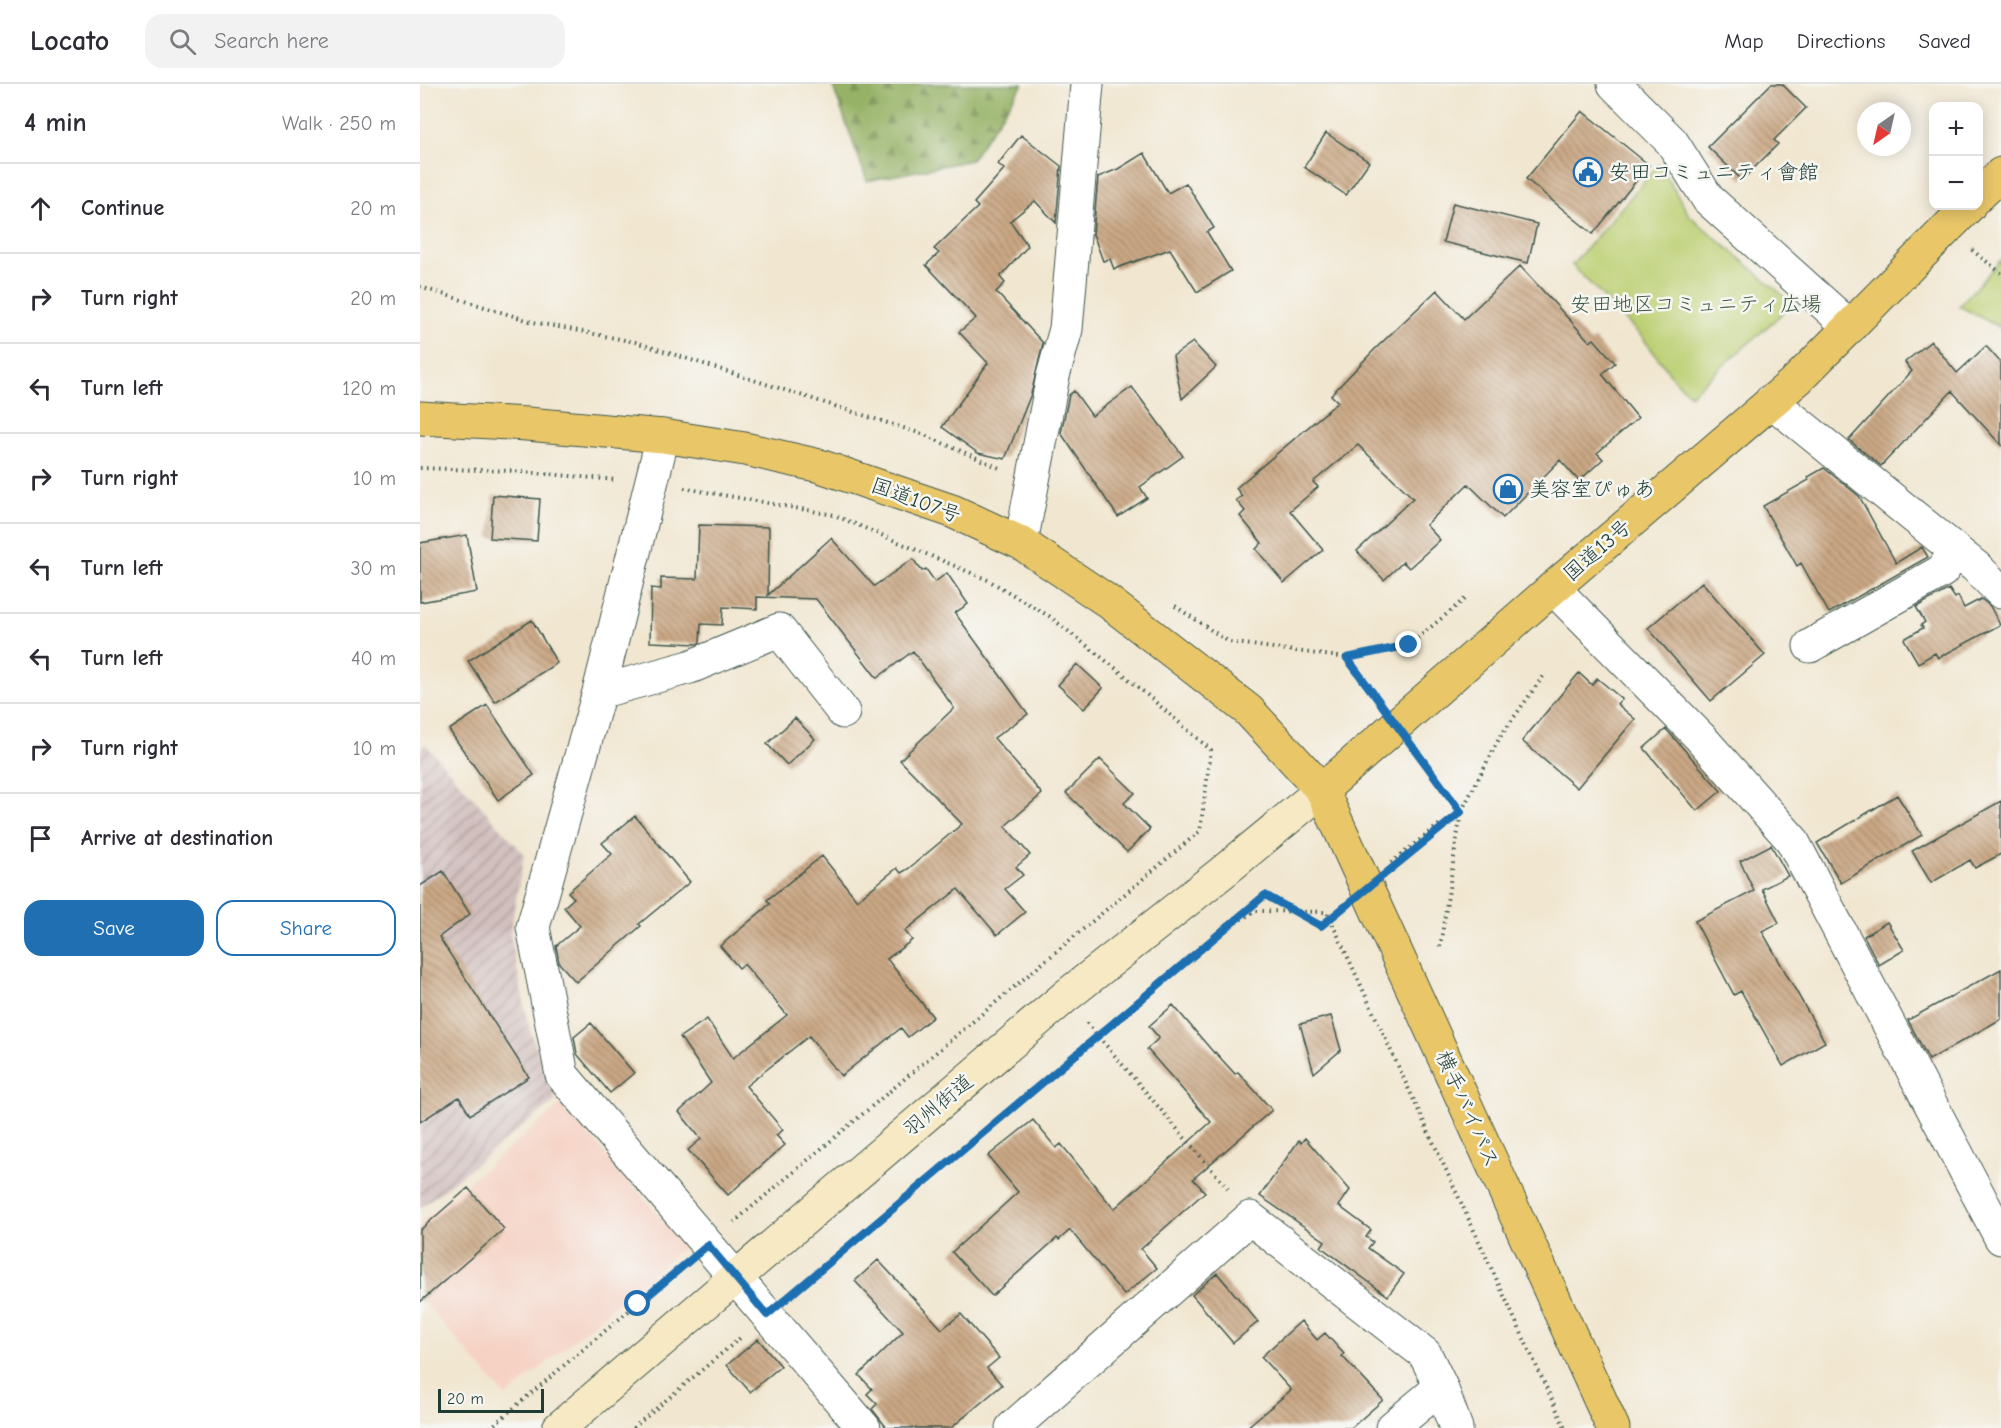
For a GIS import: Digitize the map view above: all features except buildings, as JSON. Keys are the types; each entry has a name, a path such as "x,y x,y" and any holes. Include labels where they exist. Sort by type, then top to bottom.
{"highway":[{"path":"1983,191 2001,174"},
{"name":"国道13号","path":"1322,790 1553,588 1798,379 1965,210"},
{"name":"国道107号","path":"420,418 527,424 663,436 745,449 820,466 952,511 1021,543 1106,600 1248,710 1322,790"},
{"name":"横手バイパス","path":"1322,790 1613,1428"}],"street":[{"path":"1021,543 1053,376 1066,329 1087,84"},
{"path":"1614,84 1672,142 1708,199 1850,327"},
{"path":"1771,401 1956,551 2001,592"},
{"path":"663,436 598,692 533,927 562,1075 864,1428"},
{"path":"1810,646 1942,571 1956,551"},
{"path":"1553,588 1700,737 1792,840 2001,1238"},
{"path":"598,692 690,667 779,630 843,712"},
{"name":"羽州街道","path":"559,1428 1066,996 1322,790"},
{"path":"1012,1428 1250,1218 1425,1353 1456,1428"},
{"path":"1392,1428 1441,1387"}],"path":[{"path":"420,287 533,322 635,342 922,434 1032,483"},
{"path":"420,468 511,471 651,482 834,515 988,580 1049,616 1124,675 1211,750 1200,831 490,1428"},
{"path":"1229,642 1347,658 1409,645 1466,599"},
{"path":"1347,658 1461,812"},
{"path":"1440,947 1461,812 1500,737 1544,675"},
{"path":"633,1428 1265,895 1321,926 1461,812"},
{"path":"1222,930 1256,911 1327,912 1565,1428"},
{"path":"1066,996 1236,1198 1250,1218"}],"shaded area":[{"path":"425,744 524,854 510,934 529,1027 556,1100 420,1208 420,749"},
{"path":"562,1104 685,1246 506,1397 420,1298 420,1223"}],"green space":[{"path":"832,84 1023,84 971,160 867,181"},
{"name":"安田地区コミュニティ広場","path":"1659,164 1689,215 1793,304 1690,395 1674,379 1642,337 1572,265"},
{"path":"2001,260 2001,328 1959,306"}],"place":[{"name":"安田コミュニティ會館","path":"1588,172"},
{"name":"美容室ぴゅあ","path":"1508,489"}],"route":[{"path":"638,1304 708,1245 767,1315 1265,895 1321,926 1461,812 1347,658 1409,645"}]}
